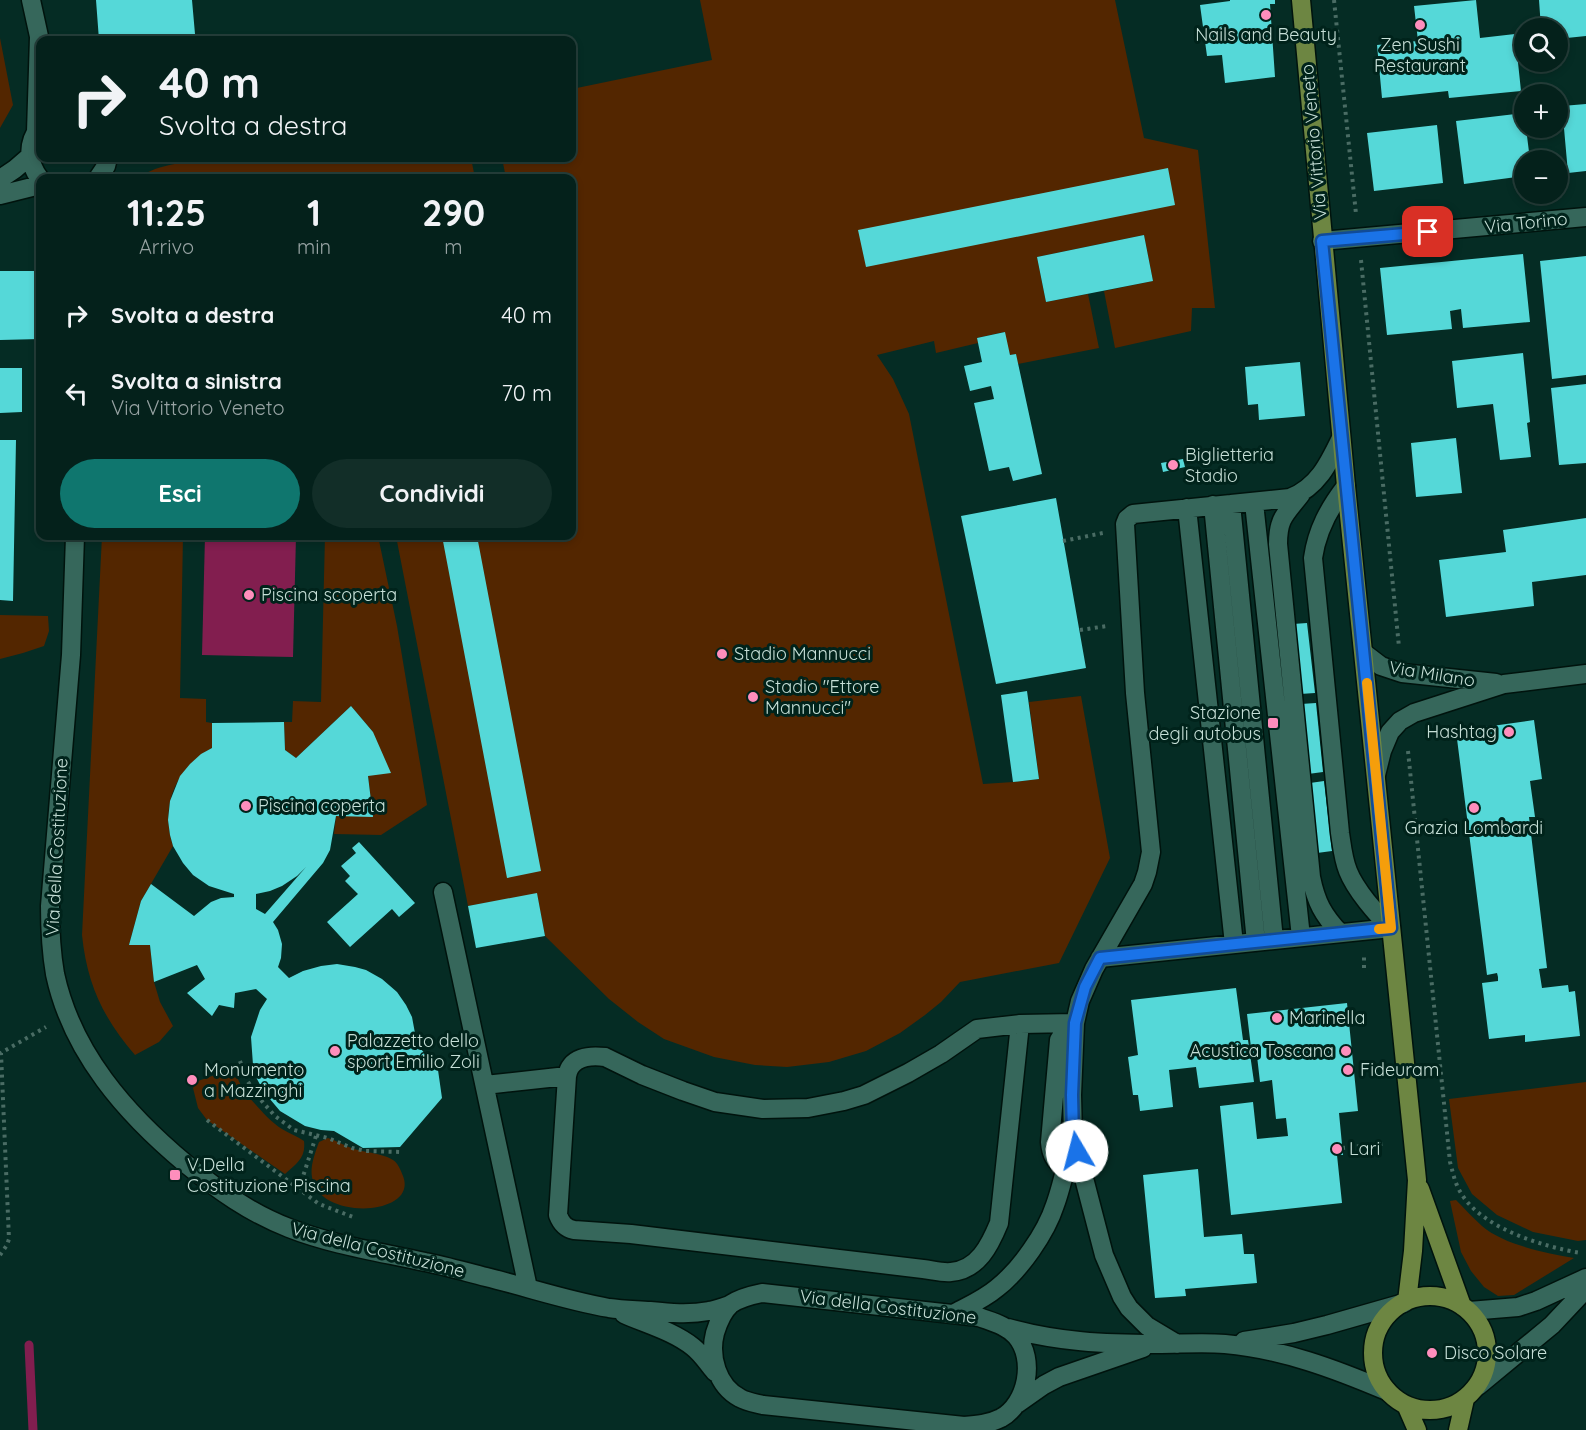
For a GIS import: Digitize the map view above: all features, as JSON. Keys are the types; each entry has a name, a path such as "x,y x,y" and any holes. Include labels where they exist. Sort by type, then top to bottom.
{"main road":[{"name":"Via Vittorio Veneto","path":"1301,0 1341,438 1417,1180 1413,1251 1406,1302"},
{"name":"Via Vittorio Veneto","path":"1417,1180 1466,1308"},
{"path":"1433,1296 1449,1299 1466,1308 1482,1328 1488,1348 1486,1369 1471,1392 1458,1404 1441,1410 1423,1410 1399,1401 1387,1391 1376,1371 1373,1348 1386,1317 1394,1309 1415,1298 1433,1296"},
{"path":"1458,1430 1471,1392"},
{"path":"1406,1405 1417,1430"}],"street":[{"path":"31,0 39,36"},
{"path":"36,134 30,147 30,156 37,174"},
{"path":"0,179 30,156"},
{"path":"0,195 36,186"},
{"name":"Via Torino","path":"1322,241 1586,217"},
{"path":"1340,933 1324,916 1311,877 1278,533 1281,519 1301,494 1322,475 1341,438"},
{"path":"1346,486 1324,519 1317,537 1313,558 1336,798 1343,852 1348,871 1377,914 1391,928"},
{"path":"1177,1344 1147,1326 1129,1308 1119,1290 1104,1255 1073,1136 1075,1023 1085,987 1143,884 1151,852 1135,693 1124,529 1127,519 1133,514 1282,500 1301,494"},
{"path":"1254,503 1301,937"},
{"path":"1222,505 1265,941"},
{"path":"1187,508 1234,944"},
{"name":"Via della Costituzione","path":"75,540 72,644 50,914 55,974 68,1014 83,1046 108,1084 130,1112 167,1148 218,1189 264,1218 319,1238 428,1262 611,1308 686,1342 701,1355 737,1397 763,1405 964,1426 978,1425 1002,1417 1044,1385 1059,1377 1156,1344"},
{"name":"Via Milano","path":"1364,653 1381,666 1402,673 1504,684"},
{"name":"Via Milano","path":"1376,777 1386,740 1395,726 1405,717 1504,684 1586,674"},
{"path":"443,892 528,1288"},
{"path":"1100,958 1391,928"},
{"path":"1020,1024 999,1223 987,1250 977,1261 963,1270 950,1272 568,1228 560,1221 558,1215 567,1076 568,1069 579,1059 605,1057 642,1075 715,1102 763,1109 808,1108 864,1095 941,1054 977,1029 1020,1024 1075,1023"},
{"path":"1065,1168 1053,1158 1050,1142 1059,1040 1075,1023"},
{"path":"485,1085 567,1076"},
{"path":"953,1314 998,1288 1019,1265 1039,1237 1055,1207 1073,1136"},
{"path":"1466,1308 1518,1307 1586,1278"},
{"path":"1471,1392 1552,1325 1586,1288"},
{"name":"Via della Costituzione","path":"611,1308 690,1313 709,1311 762,1293 979,1317 1007,1328 1068,1341 1156,1344"},
{"path":"1224,1344 1294,1333 1346,1321 1406,1302"},
{"path":"719,1377 712,1353 713,1339 718,1323 730,1305"},
{"path":"1007,1328 1018,1337 1026,1359 1025,1384 1017,1404"},
{"path":"1156,1344 1224,1344 1258,1348 1343,1373 1387,1391"}],"path":[{"path":"1334,0 1400,657"},
{"path":"1064,541 1124,529"},
{"path":"1408,748 1450,1162 1454,1177 1469,1204 1498,1226 1529,1240 1586,1253"},
{"path":"0,1255 9,1239 1,1053 68,1014"},
{"path":"240,1061 246,1079 253,1090 275,1116 294,1130 328,1138 366,1151 402,1152"},
{"path":"207,1120 319,1204 353,1217"},
{"path":"299,1189 316,1136"},
{"path":"1342,1148 1383,1144"}],"shaded area":[{"path":"700,0 1115,0 1144,138 1198,150 1215,308 1192,308 1191,331 1115,348 1104,291 1153,281 1144,235 1037,257 1046,302 1088,294 1099,348 1018,364 1016,354 1010,355 1004,332 977,338 978,343 936,353 934,341 877,355 893,379 909,414 983,784 1039,779 1029,702 1081,696 1110,858 1059,963 960,982 925,1015 900,1033 866,1051 829,1062 787,1067 755,1065 714,1057 664,1039 638,1022 609,999 545,936 537,894 468,906 397,540 576,540 576,174 505,174 503,162 576,162 576,88 712,60"},
{"path":"0,38 13,105 0,128"},
{"path":"185,162 472,162 474,174 144,174 165,166"},
{"path":"102,540 183,540 180,698 206,699 206,722 212,723 212,748 188,766 174,790 168,816 173,846 141,901 129,945 150,945 154,982 160,1002 173,1026 159,1042 135,1055 114,1028 98,1000 84,953 82,935"},
{"name":"Piscina scoperta","path":"205,540 296,540 293,657 202,655"},
{"path":"325,540 379,540 397,626 427,805 381,835 334,834 336,816 373,816 368,776 373,732 351,706 296,758 285,750 284,722 292,722 293,701 321,702"},
{"path":"0,615 48,616 49,631 44,646 0,659"},
{"path":"226,1071 237,1078 244,1092 264,1114 282,1129 304,1141 302,1156 285,1174 207,1120 198,1108 193,1088 198,1081"},
{"path":"1586,1082 1586,1240 1578,1241 1533,1232 1497,1215 1472,1194 1458,1168 1449,1099"},
{"path":"328,1138 354,1149 385,1156 395,1161 403,1176 404,1190 396,1200 383,1206 347,1207 331,1201 318,1191 312,1177 312,1164 319,1142"},
{"path":"1456,1200 1491,1233 1526,1247 1574,1258 1514,1295 1498,1296 1484,1287 1471,1271 1461,1252 1450,1201"}],"building":[{"path":"96,0 192,0 195,34 99,36"},
{"path":"1230,0 1275,0 1275,4 1270,4 1275,77 1225,83 1222,55 1207,56 1200,5"},
{"path":"1476,0 1480,38 1514,34 1514,72 1519,72 1520,84 1514,84 1514,92 1449,98 1448,91 1382,98 1377,45 1418,41 1414,6"},
{"path":"1539,0 1586,0 1586,36 1568,38 1568,18 1540,18"},
{"path":"1586,104 1586,171 1568,173 1568,150 1566,150 1565,138 1568,138 1568,106"},
{"path":"1514,114 1514,138 1527,138 1529,150 1514,150 1514,177 1464,184 1456,121"},
{"path":"1437,125 1443,183 1374,191 1367,133"},
{"path":"1168,168 1175,205 866,267 858,230"},
{"path":"1144,235 1153,281 1046,302 1037,257"},
{"path":"1523,254 1530,322 1463,328 1461,309 1450,311 1452,329 1387,335 1380,268"},
{"path":"1586,256 1586,375 1552,379 1540,261"},
{"path":"0,271 36,271 36,339 0,340"},
{"path":"1005,332 1010,355 1016,354 1042,474 1013,481 1009,467 989,471 974,403 994,399 991,386 970,391 964,366 982,362 977,338"},
{"path":"1523,353 1531,457 1500,460 1493,404 1457,408 1452,361"},
{"path":"1300,362 1305,416 1259,420 1258,404 1248,405 1245,367"},
{"path":"0,368 22,368 22,412 0,413"},
{"path":"1586,384 1586,463 1559,465 1551,388"},
{"path":"1456,438 1462,493 1416,497 1411,443"},
{"path":"0,440 16,440 13,601 0,600"},
{"name":"Biglietteria Stadio","path":"1183,459 1185,467 1163,472 1161,463"},
{"path":"1056,498 1086,668 996,684 961,516"},
{"path":"1586,518 1586,575 1532,582 1534,606 1446,617 1439,560 1506,552 1503,530"},
{"path":"443,540 478,540 541,871 507,878"},
{"path":"1307,623 1315,693 1300,694 1293,624"},
{"path":"1027,691 1039,779 1013,782 1001,695"},
{"path":"1316,703 1323,772 1308,774 1301,704"},
{"path":"351,706 373,732 391,773 368,776 373,817 336,816 330,850 323,863 273,922 282,944 278,967 289,978 321,966 337,964 355,967 382,979 397,992 406,1005 412,1017 417,1044 438,1070 442,1098 400,1147 363,1148 334,1131 305,1126 280,1111 264,1092 253,1065 251,1037 260,1010 267,999 256,989 235,993 234,1008 219,1005 212,1016 187,993 205,979 197,965 154,982 150,945 129,945 141,901 151,884 194,916 211,902 234,897 234,894 209,886 193,875 173,846 168,820 170,801 180,776 201,754 212,748 212,723 284,722 285,750 296,758","holes":["306,867 265,914 256,909 256,894 282,886"]},
{"path":"1534,720 1542,779 1530,781 1535,817 1529,817 1547,968 1539,969 1542,988 1568,985 1569,992 1575,991 1580,1036 1525,1042 1525,1035 1489,1039 1482,983 1498,981 1498,977 1497,973 1487,975 1456,731"},
{"path":"1324,781 1332,851 1317,853 1310,783"},
{"path":"359,842 415,903 399,917 392,909 350,947 327,922 358,894 345,881 350,876 341,866 356,853 352,848"},
{"path":"537,893 545,936 476,948 468,906"},
{"path":"1236,988 1243,1040 1248,1040 1254,1082 1199,1088 1196,1067 1169,1070 1173,1107 1140,1111 1138,1095 1133,1095 1128,1057 1138,1055 1131,1000"},
{"path":"1347,1003 1358,1111 1339,1113 1343,1155 1337,1155 1342,1203 1231,1215 1220,1106 1253,1102 1257,1139 1288,1136 1286,1118 1276,1119 1272,1080 1260,1082 1257,1056 1252,1056 1247,1014"},
{"path":"1198,1169 1204,1237 1242,1234 1244,1254 1254,1254 1257,1283 1185,1289 1186,1296 1155,1298 1143,1175"}],"waterway":[{"path":"29,1345 33,1430"}],"slow traffic":[{"path":"1367,683 1391,928 1379,929"}],"place":[{"name":"Nails and Beauty","path":"1266,15"},
{"name":"Zen Sushi Restaurant","path":"1420,25"},
{"name":"Biglietteria Stadio","path":"1173,465"},
{"name":"Piscina scoperta","path":"249,595"},
{"name":"Stadio Mannucci","path":"722,654"},
{"name":"Stadio \"Ettore Mannucci\"","path":"753,697"},
{"name":"Stazione degli autobus","path":"1273,723"},
{"name":"Hashtag","path":"1509,732"},
{"name":"Piscina coperta","path":"246,806"},
{"name":"Grazia Lombardi","path":"1474,808"},
{"name":"Marinella","path":"1277,1018"},
{"name":"Palazzetto dello sport Emilio Zoli","path":"335,1051"},
{"name":"Acustica Toscana","path":"1346,1051"},
{"name":"Fideuram","path":"1348,1070"},
{"name":"Monumento a Mazzinghi","path":"192,1080"},
{"name":"Lari","path":"1337,1149"},
{"name":"V.Della Costituzione Piscina","path":"175,1175"},
{"name":"Disco Solare","path":"1432,1353"}],"route":[{"path":"1077,1151 1073,1136 1072,1095 1075,1023 1085,987 1100,958 1391,928 1322,241 1428,232"}]}
